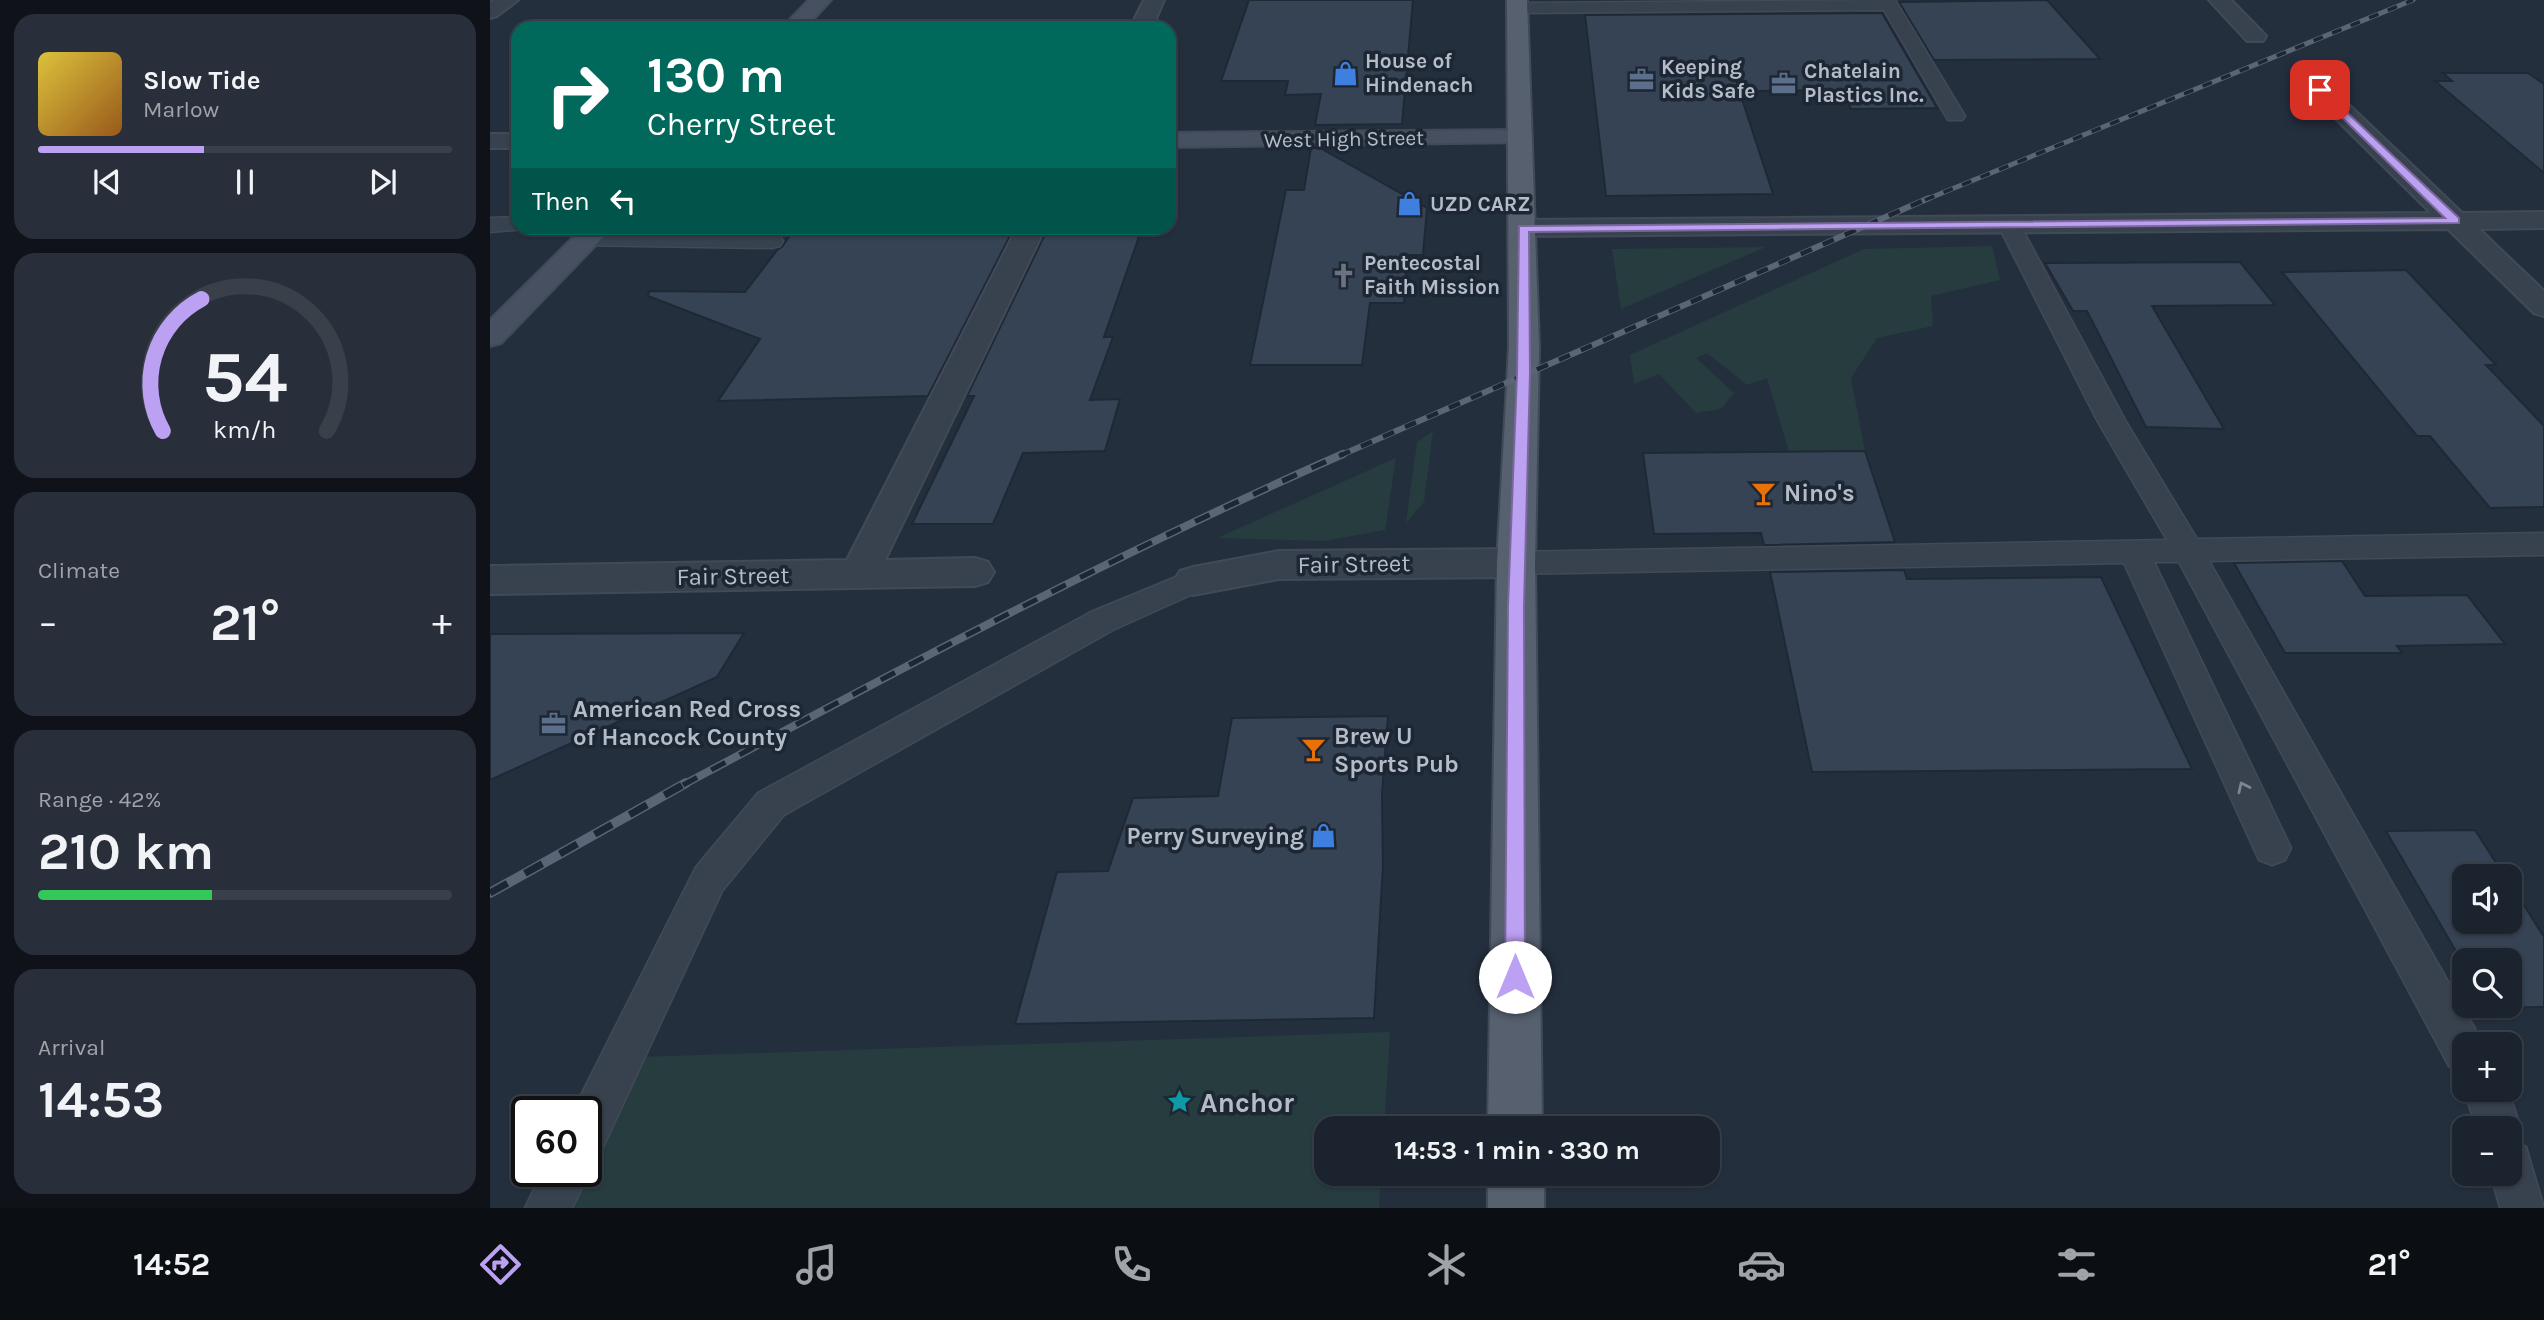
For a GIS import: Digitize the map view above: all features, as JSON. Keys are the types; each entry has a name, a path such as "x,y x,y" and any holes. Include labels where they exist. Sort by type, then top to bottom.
{"main road":[{"path":"1515,1116 1516,563 1524,373 1517,4"},
{"path":"1516,1186 1517,1208"}],"street":[{"path":"490,12 508,0"},
{"path":"800,21 821,0"},
{"path":"1144,21 1154,0"},
{"path":"2219,0 2255,36"},
{"path":"2320,90 2544,307"},
{"name":"West High Street","path":"1176,141 1519,137"},
{"path":"490,141 511,141"},
{"path":"1523,228 2544,220"},
{"path":"490,337 591,235"},
{"path":"859,574 1028,235"},
{"name":"Fair Street","path":"1194,581 1279,565 1516,563"},
{"name":"Fair Street","path":"490,580 975,572"}],"lane":[{"path":"1517,4 1888,3 1955,116"},
{"path":"490,225 511,224"},
{"path":"2009,225 2111,420 2189,552 2454,1032"},
{"path":"618,235 772,241"},
{"path":"1516,563 2544,544"},
{"path":"2135,553 2272,848"},
{"path":"602,1100 709,879 771,804 1102,621 1194,581"},
{"path":"2517,1186 2523,1208"},
{"path":"548,1208 559,1187"}],"green space":[{"path":"1992,246 2000,280 1931,296 1933,326 1877,338 1851,378 1865,451 1789,452 1767,378 1747,385 1707,353 1696,358 1734,393 1721,409 1696,413 1659,374 1634,384 1630,355 1864,249"},
{"path":"1766,247 1621,309 1612,249"},
{"path":"1433,431 1424,502 1406,523 1417,442"},
{"path":"1396,458 1385,530 1325,541 1217,538"},
{"path":"1390,1032 1385,1116 1314,1116 1314,1186 1380,1186 1379,1208 561,1208 572,1187 602,1187 602,1128 638,1057"}],"building":[{"path":"1249,0 1413,0 1402,124 1315,125 1321,94 1285,95 1288,81 1221,81"},
{"path":"2047,0 2100,59 1934,60 1899,2"},
{"path":"1882,13 1937,108 1851,109 1843,90 1747,91 1749,96 1741,96 1773,194 1606,196 1585,15"},
{"path":"2443,73 2528,73 2544,84 2544,173 2435,81 2452,81"},
{"path":"1311,148 1320,148 1427,208 1423,255 1407,255 1404,303 1370,303 1362,365 1250,365 1286,190 1304,190"},
{"path":"790,235 1010,235 928,396 718,401 760,339 648,296 649,291 745,292"},
{"path":"1045,235 1140,235 1104,337 1113,337 1090,400 1120,399 1105,451 1023,453 993,524 912,524 974,396 967,396"},
{"path":"2240,262 2275,305 2152,306 2224,429 2146,427 2087,311 2073,311 2045,263"},
{"path":"2406,270 2496,365 2486,365 2544,426 2544,507 2490,508 2430,436 2417,436 2282,272"},
{"name":"Nino's","path":"1865,451 1895,542 1764,545 1761,533 1654,534 1643,453"},
{"path":"2342,561 2365,596 2467,595 2505,644 2397,646 2402,653 2285,653 2234,563"},
{"path":"1904,570 1907,579 2101,577 2192,769 1812,772 1770,572"},
{"name":"American Red Cross of Hancock County","path":"744,633 717,677 490,780 490,634"},
{"path":"1388,716 1382,794 1383,866 1374,1018 1015,1024 1057,872 1108,871 1133,798 1218,796 1232,718"},
{"path":"2475,830 2497,864 2452,864 2452,934 2522,934 2522,902 2544,937 2544,1007 2522,1007 2522,948 2454,948 2386,831"}],"railway":[{"path":"1925,200 2413,0"},
{"path":"1339,456 1929,198"},
{"path":"683,785 928,655 1092,572 1343,454"},
{"path":"490,893 686,783"}],"place":[{"name":"House of Hindenach","path":"1345,73"},
{"name":"Keeping Kids Safe","path":"1641,79"},
{"name":"Chatelain Plastics Inc.","path":"1784,83"},
{"name":"UZD CARZ","path":"1410,204"},
{"name":"Pentecostal Faith Mission","path":"1344,275"},
{"name":"Nino's","path":"1764,493"},
{"name":"American Red Cross of Hancock County","path":"553,723"},
{"name":"Brew U Sports Pub","path":"1314,750"},
{"name":"Perry Surveying","path":"1324,836"},
{"name":"Anchor","path":"1180,1102"}],"route":[{"path":"1515,977 1516,563 1524,373 1523,228 2455,221 2320,90"}]}
